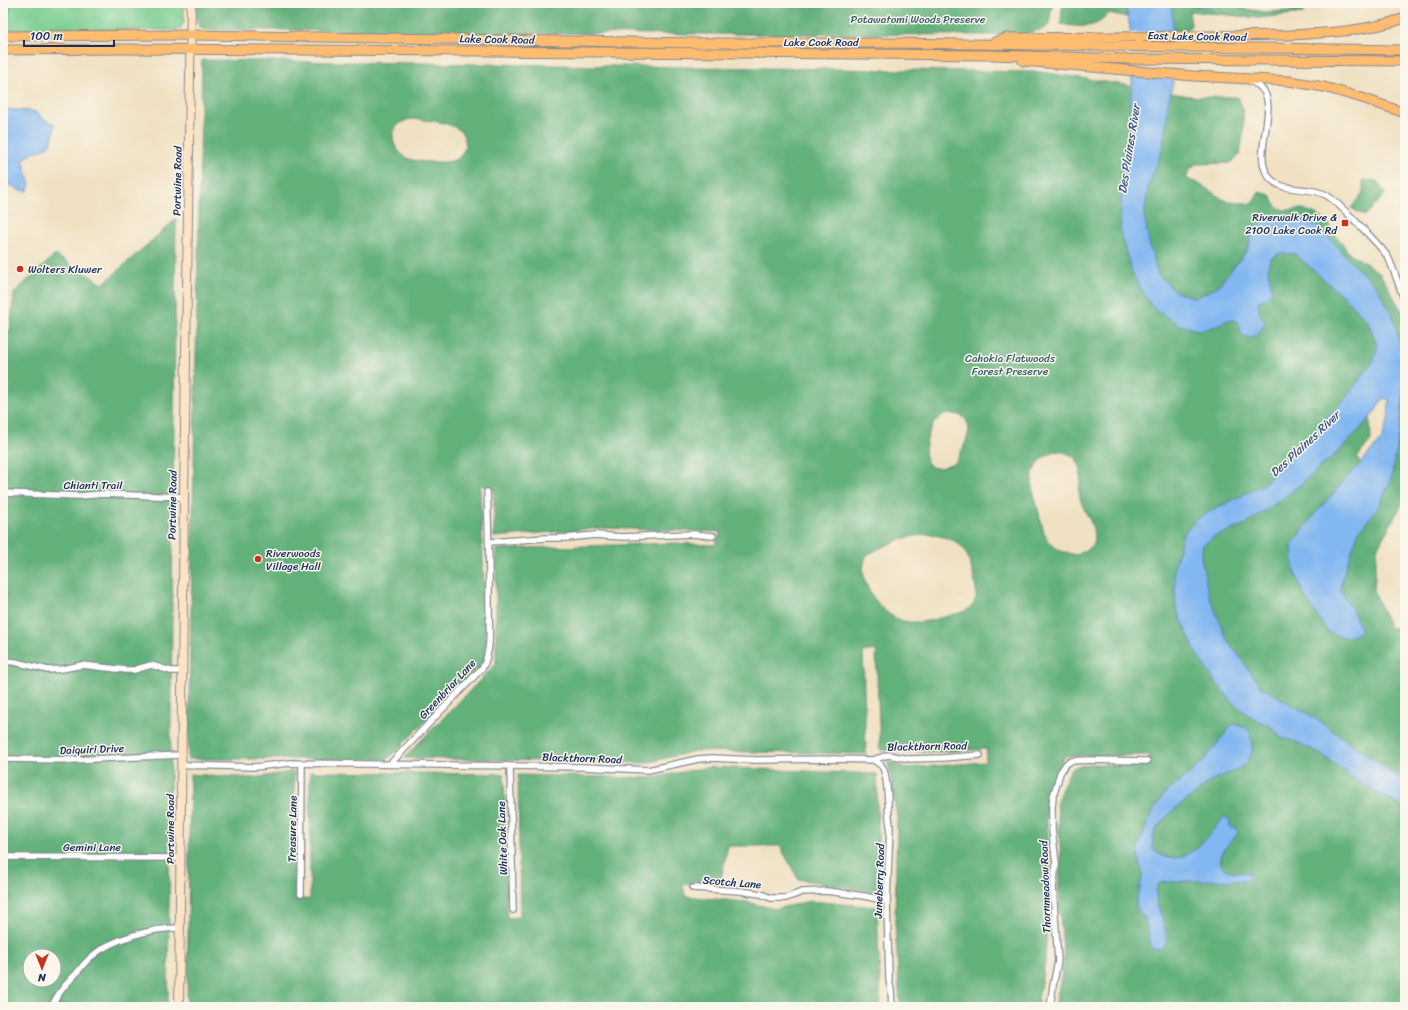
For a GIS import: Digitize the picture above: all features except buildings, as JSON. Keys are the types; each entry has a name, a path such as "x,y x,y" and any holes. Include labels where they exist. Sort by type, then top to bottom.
{"main road":[{"path":"990,44 1007,38 1289,35 1322,33 1387,24 1405,18"},
{"name":"Lake Cook Road","path":"3,36 190,35 701,43 990,44"},
{"name":"East Lake Cook Road","path":"990,44 1405,50"},
{"name":"Lake Cook Road","path":"3,50 126,49 990,55"},
{"path":"990,55 1002,60 1289,81 1324,87 1405,113"},
{"name":"East Lake Cook Road","path":"990,55 1180,59 1405,61"}],"street":[{"name":"Portwine Road","path":"179,1007 183,497 191,3"},
{"path":"1245,78 1260,87 1268,99 1263,145 1265,171 1273,182 1285,187 1325,194 1337,203 1389,258 1405,302"},
{"name":"Greenbriar Lane","path":"390,764 483,667 487,659 489,635 489,542 487,492"},
{"name":"Chianti Trail","path":"3,493 80,496 102,494 183,497"},
{"path":"489,542 595,535 622,537 693,534 713,536"},
{"path":"3,661 15,662 48,670 82,665 134,670 151,665 172,671 182,671"},
{"name":"Daiquiri Drive","path":"3,759 71,760 181,755"},
{"name":"Blackthorn Road","path":"181,765 256,768 278,764 390,764 584,767 648,770 698,759 712,758 755,760 873,760 888,755 910,759 980,755"},
{"name":"Juneberry Road","path":"873,760 883,768 886,780 890,825 887,901 889,980 892,1007"},
{"name":"Thornmeadow Road","path":"1050,1007 1052,986 1058,961 1054,888 1056,864 1052,830 1052,807 1053,796 1063,768 1071,761 1146,761"},
{"name":"Treasure Lane","path":"301,894 302,764"},
{"name":"White Oak Lane","path":"510,766 513,910"},
{"name":"Gemini Lane","path":"3,857 181,858"},
{"name":"Scotch Lane","path":"693,888 740,891 761,894 771,898 786,898 802,892 827,891 887,901"},
{"path":"52,1007 58,996 74,975 92,956 108,945 118,940 152,931 168,928 180,928"}],"green space":[{"path":"3,3 184,3 184,22 180,29 176,30 3,30"},
{"path":"3,3 12,3 10,7 8,30 3,30"},
{"name":"Potawatomi Woods Preserve","path":"197,3 1053,3 1050,24 1043,29 1022,35 404,33 298,30 203,30 198,25 197,21"},
{"path":"1064,3 1125,3 1127,17 1109,13 1093,25 1075,26 1061,24"},
{"path":"1171,5 1229,7 1266,12 1303,10 1304,13 1258,18 1189,11 1191,25 1186,33 1173,33"},
{"name":"Cahokia Flatwoods Forest Preserve","path":"202,60 1041,72 1132,86 1129,130 1123,162 1132,273 1207,329 1231,319 1238,322 1259,312 1258,302 1266,298 1272,291 1268,269 1270,259 1279,253 1295,254 1343,296 1367,320 1378,346 1373,362 1344,400 1264,484 1200,517 1183,534 1174,569 1176,607 1197,655 1254,719 1269,725 1279,733 1278,737 1291,740 1324,756 1369,788 1405,808 1405,1007 1055,1007 1064,962 1058,891 1061,861 1057,800 1071,768 1089,764 1150,766 1150,755 1065,756 1045,793 1050,862 1045,963 1038,998 1039,1007 900,1007 895,922 897,817 888,761 907,768 985,762 987,749 938,752 880,750 876,650 863,652 866,754 694,751 646,763 404,758 496,664 496,549 673,543 715,545 721,532 601,528 494,537 494,488 480,485 487,659 388,759 188,759","holes":["409,119 414,119 448,124 460,131 465,139 466,146 459,158 451,161 432,162 409,159 398,150 393,141 394,131 400,123","957,414 966,420 969,430 968,436 956,462 943,467 935,468 929,465 926,459 926,443 936,421 940,417","1055,451 1059,451 1072,456 1079,464 1081,472 1079,494 1082,505 1092,525 1094,537 1093,545 1076,555 1060,551 1048,541 1044,533 1032,486 1033,472 1042,458","927,534 950,539 956,542 965,551 974,580 976,599 972,606 964,611 927,621 903,621 886,611 871,594 863,573 864,563 868,554 900,539","1233,724 1253,741 1249,758 1243,766 1213,780 1171,812 1156,830 1152,841 1153,850 1164,856 1175,858 1185,856 1202,843 1224,817 1230,819 1230,832 1227,845 1221,858 1223,868 1229,871 1249,873 1245,881 1217,880 1164,882 1158,884 1156,890 1156,901 1165,929 1139,912 1136,904 1163,795 1201,764"]},
{"path":"1171,93 1196,97 1238,97 1243,110 1244,125 1240,155 1231,163 1197,164 1190,170 1186,178 1201,185 1224,200 1252,204 1259,192 1271,195 1276,207 1285,210 1303,209 1316,214 1328,223 1348,252 1380,273 1405,317 1405,499 1377,549 1374,591 1390,628 1405,628 1405,642 1394,642 1405,653 1405,782 1310,715 1261,687 1226,638 1208,594 1201,557 1203,545 1213,537 1244,525 1289,494 1339,451 1370,418 1371,440 1357,458 1361,463 1313,516 1292,546 1294,571 1306,598 1354,613 1340,590 1345,569 1359,531 1378,508 1391,479 1400,431 1403,392 1376,286 1351,262 1254,229 1247,250 1218,286 1196,298 1176,292 1158,275 1150,248 1144,215 1148,188 1163,147 1168,104"},
{"path":"1363,180 1377,181 1385,194 1365,216 1351,208 1363,193"},
{"path":"176,219 168,1007 3,1007 3,331 10,331 14,293 55,255 103,284"},
{"path":"708,767 877,774 879,893 798,879 780,846 728,846 721,879 683,884 685,896 747,902 775,909 810,901 877,907 881,1007 187,1007 190,774 254,778 294,771 295,899 310,899 310,772 504,774 507,918 520,917 518,775 651,778"}],"water":[{"name":"Des Plaines River","path":"1125,3 1228,3 1229,7 1171,5 1173,22 1173,83 1168,104 1163,147 1148,188 1144,215 1150,248 1158,275 1176,292 1196,298 1218,286 1247,251 1254,229 1268,218 1286,215 1317,225 1351,262 1376,286 1393,316 1403,357 1403,392 1400,431 1391,479 1378,508 1359,531 1345,569 1340,590 1354,613 1361,631 1352,636 1340,637 1328,632 1306,598 1294,571 1292,546 1313,516 1382,439 1388,421 1389,400 1385,398 1381,401 1370,418 1339,451 1289,494 1244,525 1213,537 1203,545 1201,557 1208,593 1226,638 1261,687 1310,715 1405,782 1405,808 1369,788 1324,756 1291,740 1278,737 1279,733 1269,725 1254,719 1233,703 1214,680 1197,655 1176,607 1174,569 1183,534 1200,517 1264,484 1344,400 1373,362 1378,346 1367,320 1343,296 1295,254 1279,253 1270,259 1268,269 1272,291 1266,298 1258,302 1259,312 1265,323 1258,334 1250,338 1242,335 1238,322 1231,319 1207,329 1197,330 1180,325 1153,308 1132,273 1120,231 1123,162 1129,130 1132,81 1130,28"},
{"path":"3,109 33,111 40,115 41,118 55,124 50,144 23,160 30,182 28,191 19,190 3,181"},
{"path":"1233,724 1247,728 1252,743 1249,758 1239,768 1214,779 1170,814 1156,829 1153,840 1153,850 1164,857 1174,858 1184,856 1193,851 1224,817 1230,819 1230,828 1237,829 1238,833 1227,846 1221,857 1222,866 1232,872 1249,873 1250,877 1245,881 1217,880 1164,882 1158,884 1156,896 1165,928 1166,944 1159,949 1152,949 1145,918 1139,912 1136,904 1143,874 1139,860 1138,847 1151,815 1163,795 1201,764"}],"pier":[{"path":"1129,33 1175,33 1175,80 1130,74"}],"place":[{"name":"Riverwalk Drive & 2100 Lake Cook Rd","path":"1345,223"},
{"name":"Wolters Kluwer","path":"20,269"},
{"name":"Riverwoods Village Hall","path":"258,559"}]}
